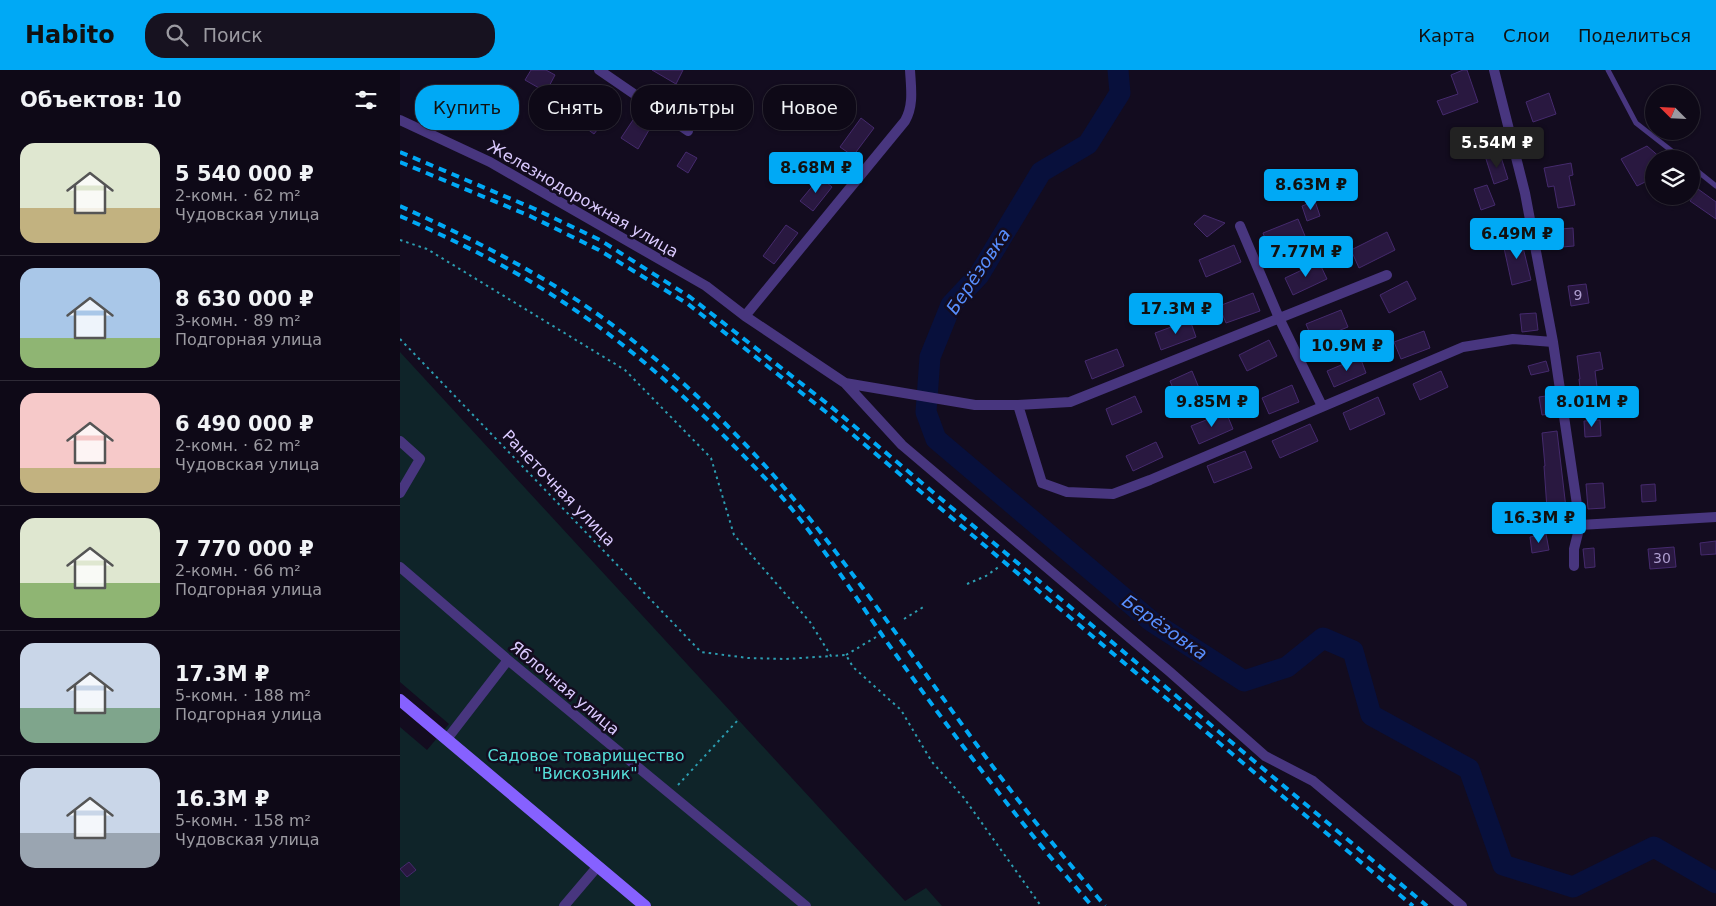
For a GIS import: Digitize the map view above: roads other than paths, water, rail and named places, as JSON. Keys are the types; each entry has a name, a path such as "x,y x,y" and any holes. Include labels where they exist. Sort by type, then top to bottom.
{"street":[{"path":"599,70 688,131"},
{"path":"745,316 905,121 910,112 910,70"},
{"path":"1494,70 1525,193 1553,342 1580,525 1574,550 1574,566"},
{"name":"Железнодорожная улица","path":"400,120 499,167 706,286 745,316 845,383"},
{"path":"1240,226 1279,318 1322,406"},
{"path":"845,383 975,405 1070,402 1387,275"},
{"path":"1018,405 1042,483 1067,492 1113,494 1463,347 1513,339 1553,342"},
{"path":"845,383 902,446 1162,666 1265,756 1313,781 1462,906"},
{"path":"400,441 420,460 400,493"},
{"path":"1580,525 1716,517"},
{"name":"Яблочная улица","path":"400,567 508,660 806,906"},
{"path":"446,739 508,660"},
{"path":"400,700 645,906"},
{"path":"564,906 598,866"}],"lane":[{"path":"1608,70 1636,123 1670,150"},
{"path":"1700,173 1716,186"}],"waterway":[{"name":"Берёзовка","path":"1118,70 1120,93 1088,144 1041,172 979,275 951,305 930,357 926,412 936,439 1151,621 1244,681 1287,667 1323,638 1353,651 1371,715 1469,769 1503,865 1573,887 1654,847 1716,883"}],"railway":[{"path":"400,152 535,209 600,240 690,297 829,405 1427,906"},
{"path":"400,162 530,216 599,250 688,304 826,412 1413,906"},
{"path":"400,206 485,246 592,310 667,369 714,412 776,478 810,519 906,646 1015,796 1105,906"},
{"path":"400,216 483,256 563,302 609,334 653,370 714,426 765,478 795,513 969,754 1041,846 1092,906"}],"park label":[{"name":"Садовое товарищество \"Вискозник\"","path":"586,764"}]}
